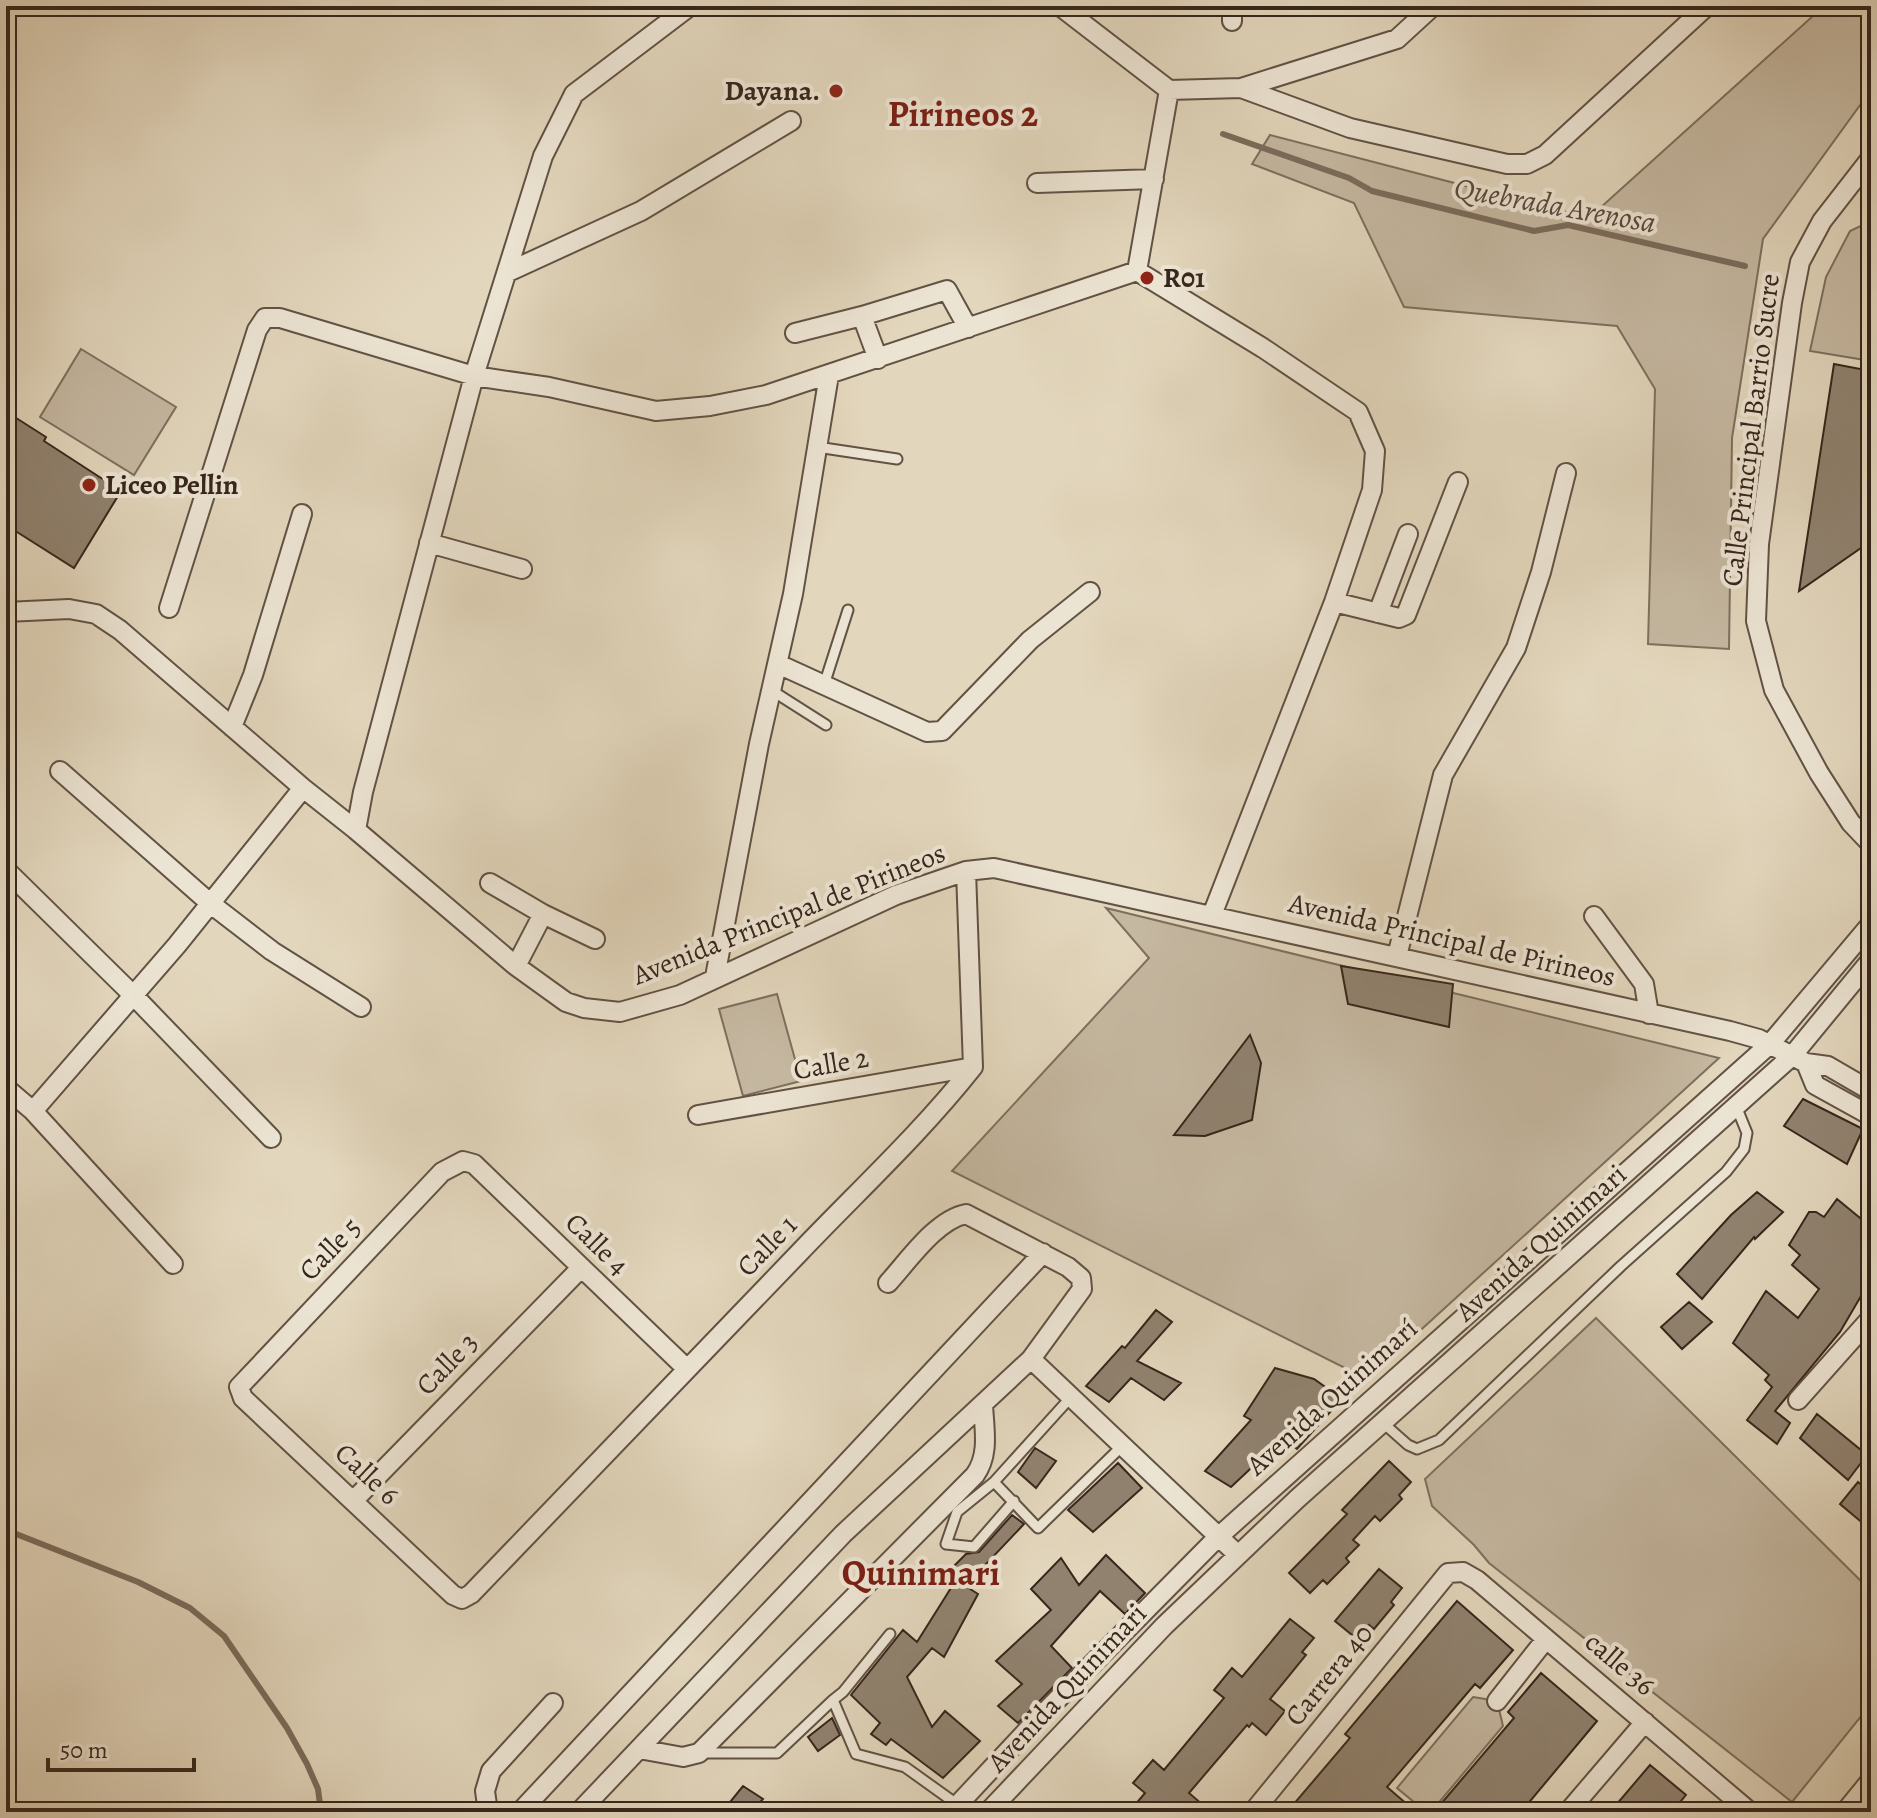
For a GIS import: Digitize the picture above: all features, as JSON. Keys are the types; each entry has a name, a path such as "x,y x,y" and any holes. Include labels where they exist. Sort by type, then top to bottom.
{"street":[{"path":"356,830 363,792 474,376 543,156 574,94 690,6"},
{"path":"1060,6 1169,90 1241,88 1397,39 1433,6"},
{"path":"1241,88 1350,128 1507,164 1527,164 1545,155 1707,6"},
{"path":"1137,271 1169,90"},
{"path":"508,272 641,211 791,121"},
{"name":"Calle Principal Barrio Sucre","path":"1871,158 1822,221 1800,262 1759,544 1756,621 1774,690 1819,773 1851,823 1871,844"},
{"path":"1037,183 1154,179"},
{"path":"169,608 257,330 265,318 280,318 474,376 549,387 656,411 710,406 766,395 1137,271"},
{"path":"1137,271 1263,348 1358,412 1375,451 1372,490 1334,602 1212,915"},
{"path":"795,333 947,290 968,328"},
{"path":"862,316 878,359"},
{"path":"715,977 793,594 829,375"},
{"path":"1397,956 1443,775 1516,648 1541,572 1566,473"},
{"path":"1334,602 1399,618 1406,615 1458,482"},
{"path":"232,727 253,675 302,514"},
{"path":"1378,613 1408,534"},
{"path":"429,543 522,569"},
{"path":"778,664 927,732 942,731 1030,640 1090,592"},
{"name":"Avenida Principal de Pirineos","path":"6,612 69,609 96,614 120,630 516,966 566,1002 584,1008 620,1012 680,995 896,895 966,871 994,868 1730,1031 1770,1044 1799,1060 1828,1066 1871,1091"},
{"path":"60,771 211,904 272,951 361,1007"},
{"path":"33,1111 211,904 303,788"},
{"path":"6,870 134,996 271,1138"},
{"path":"966,871 973,1067"},
{"path":"490,883 543,914 595,939"},
{"path":"516,966 543,914"},
{"path":"1594,916 1644,984 1649,1014"},
{"name":"Avenida Quinimarí","path":"954,1808 1217,1538 1770,1044 1871,924"},
{"name":"Avenida Quinimari","path":"988,1812 1164,1626 1238,1555 1736,1106 1799,1060 1871,960"},
{"name":"Avenida Principal de Pirineos","path":"1799,1060 1815,1085 1871,1116"},
{"name":"Calle 2","path":"698,1115 973,1067"},
{"name":"Calle 1","path":"462,1599 471,1594 912,1139 973,1067"},
{"path":"6,1088 33,1111 173,1264"},
{"name":"Calle 4","path":"468,1161 687,1369"},
{"name":"Calle 5","path":"239,1387 442,1172 452,1164 468,1161"},
{"path":"591,1808 639,1749 843,1534 1031,1359 1082,1289 1081,1278 1068,1267 966,1214 951,1217 888,1283"},
{"path":"520,1812 1043,1253"},
{"name":"Calle 3","path":"354,1500 581,1268"},
{"path":"1798,1400 1871,1318"},
{"path":"1031,1359 1238,1555"},
{"name":"Calle 6","path":"239,1387 243,1398 453,1595 462,1599"},
{"path":"639,1749 683,1757 699,1753 975,1475 982,1465 985,1452 983,1404"},
{"name":"calle 36","path":"1448,1573 1463,1572 1477,1580 1750,1812"},
{"name":"Carrera 40","path":"1253,1812 1448,1573"},
{"path":"1497,1701 1546,1639"},
{"path":"488,1812 485,1791 491,1771 553,1703"},
{"path":"1568,1812 1645,1722"},
{"path":"1845,1812 1871,1780"}],"lane":[{"path":"817,447 897,459"},
{"path":"824,685 848,610"},
{"path":"771,690 826,725"},
{"path":"1382,1422 1417,1449 1439,1440 1621,1266 1726,1172 1744,1149 1747,1133 1736,1106"},
{"path":"1014,1501 974,1547 946,1544 957,1512 994,1482 1071,1397"},
{"path":"994,1482 1038,1528 1118,1450"},
{"path":"699,1753 777,1753 843,1692 890,1634"},
{"path":"833,1700 856,1754 905,1767 954,1808"}],"shaded area":[{"path":"1824,6 1871,6 1871,90 1763,239 1732,438 1729,649 1648,644 1655,389 1617,326 1404,307 1354,203 1252,164 1270,135 1589,218"},
{"path":"1871,221 1871,361 1810,351 1826,277 1850,231"},
{"path":"81,349 176,407 134,475 40,417"},
{"path":"1106,908 1719,1058 1367,1379 952,1171 1149,958"},
{"path":"777,994 801,1081 743,1096 719,1009"},
{"path":"1596,1318 1871,1591 1871,1704 1792,1802 1489,1563 1432,1506 1425,1479"},
{"path":"1473,1697 1497,1701 1503,1726 1431,1812 1426,1812 1397,1788"}],"building":[{"path":"1834,364 1871,371 1871,541 1799,591"},
{"path":"13,416 46,437 44,441 121,491 74,568 6,525 6,427"},
{"path":"1341,966 1453,984 1449,1027 1348,1004"},
{"path":"1250,1035 1261,1063 1252,1120 1205,1136 1174,1135"},
{"path":"1803,1099 1863,1129 1847,1164 1784,1126"},
{"path":"1757,1192 1783,1212 1754,1237 1702,1299 1677,1274 1731,1215"},
{"path":"1837,1199 1871,1227 1871,1279 1840,1332 1775,1411 1790,1423 1777,1444 1747,1420 1772,1387 1765,1380 1769,1375 1733,1343 1766,1291 1798,1318 1819,1289 1792,1265 1800,1255 1789,1245 1809,1212 1824,1217"},
{"path":"1689,1302 1712,1322 1682,1349 1661,1327"},
{"path":"1156,1310 1172,1322 1137,1361 1181,1383 1164,1400 1131,1378 1109,1402 1086,1386 1122,1346 1125,1348"},
{"path":"1275,1368 1314,1379 1342,1399 1297,1449 1283,1438 1231,1487 1205,1471 1251,1420 1244,1416"},
{"path":"1817,1414 1867,1455 1848,1480 1800,1438"},
{"path":"1035,1448 1056,1461 1036,1488 1018,1472"},
{"path":"1389,1461 1411,1482 1399,1495 1402,1499 1380,1521 1375,1516 1353,1540 1359,1545 1346,1558 1349,1562 1327,1584 1323,1580 1310,1593 1289,1573 1347,1514 1342,1510"},
{"path":"1118,1463 1142,1488 1093,1532 1068,1510"},
{"path":"1858,1482 1871,1493 1871,1530 1840,1504"},
{"path":"1012,1515 1024,1524 971,1580 954,1566 966,1554 979,1552"},
{"path":"1106,1555 1145,1593 1125,1614 1100,1591 1051,1646 1072,1668 1018,1723 998,1706 1022,1684 996,1661 1051,1610 1031,1589 1061,1558 1079,1585"},
{"path":"1379,1569 1402,1588 1391,1602 1394,1605 1374,1629 1369,1625 1357,1639 1335,1621"},
{"path":"956,1580 978,1594 944,1657 932,1648 907,1677 932,1727 945,1711 980,1741 943,1778 891,1739 886,1745 871,1734 880,1723 851,1695 903,1630 917,1642"},
{"path":"1457,1601 1513,1650 1480,1688 1475,1684 1387,1787 1416,1812 1287,1812 1350,1738 1345,1734"},
{"path":"1290,1619 1314,1638 1302,1652 1306,1655 1270,1699 1285,1711 1266,1735 1252,1723 1249,1727 1247,1725 1189,1793 1211,1812 1129,1812 1145,1793 1133,1783 1153,1760 1164,1770 1224,1698 1214,1690 1232,1668 1242,1677"},
{"path":"1541,1673 1597,1721 1521,1812 1434,1812 1514,1718 1508,1712"},
{"path":"832,1718 840,1735 818,1751 808,1737"},
{"path":"1650,1765 1686,1795 1672,1812 1610,1812"},
{"path":"743,1786 763,1799 751,1812 722,1812"}],"waterway":[{"name":"Quebrada Arenosa","path":"1223,134 1349,178 1372,191 1534,231 1568,225 1745,266"},
{"path":"6,1530 138,1582 190,1608 224,1636 287,1728 307,1764 318,1789 321,1812"}],"place":[{"name":"Dayana.","path":"836,91"},
{"name":"R01","path":"1147,278"},
{"name":"Liceo Pellin","path":"89,485"}],"district":[{"name":"Pirineos 2","path":"963,113"},
{"name":"Quinimari","path":"921,1572"}]}
